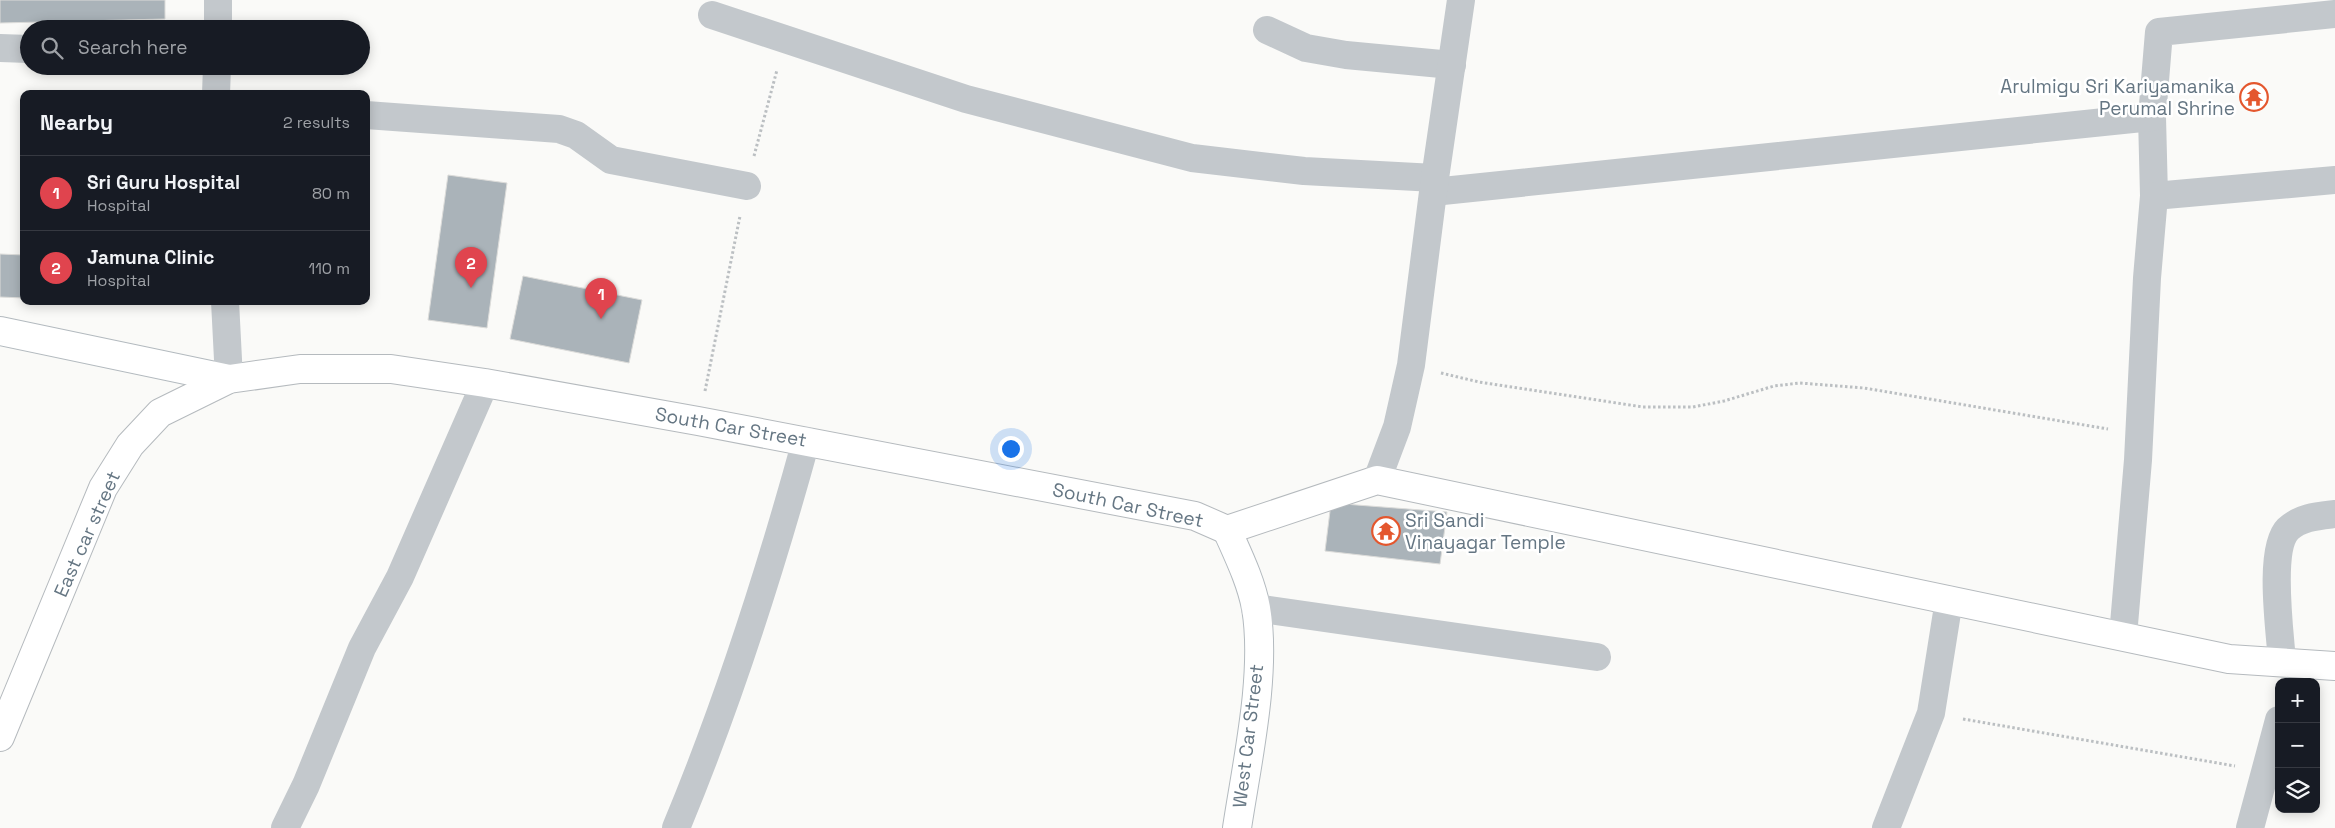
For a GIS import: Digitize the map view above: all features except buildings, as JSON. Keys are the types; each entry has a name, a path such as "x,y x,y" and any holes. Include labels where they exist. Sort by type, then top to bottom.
{"main road":[{"path":"0,331 229,379"},
{"name":"South Car Street","path":"229,379 300,369 391,369 485,383 806,441 1195,516 1227,530"},
{"name":"East car street","path":"0,737 103,488 130,445 160,413 229,379"},
{"path":"1227,530 1377,480 2229,659 2288,669 2335,666"},
{"name":"West Car Street","path":"1227,530 1249,582 1256,608 1258,679 1237,828"}],"street":[{"path":"218,0 218,20"},
{"path":"1377,480 1397,427 1412,365 1434,185 1461,0"},
{"path":"712,14 966,99 1192,158 1434,185 2152,117"},
{"path":"2123,636 2140,435 2147,278 2154,196 2152,117 2159,32 2335,14"},
{"path":"1267,30 1306,48 1346,55 1452,65"},
{"path":"0,48 20,49"},
{"path":"216,90 217,75"},
{"path":"370,115 559,129 576,135 611,160 746,186"},
{"path":"2154,196 2335,180"},
{"path":"225,305 229,379"},
{"path":"285,828 306,785 362,648 400,577 485,383"},
{"path":"676,828 709,749 786,510 806,441"},
{"path":"2288,669 2277,574 2282,537 2299,521 2335,514"},
{"path":"1886,828 1931,713 1948,600"},
{"path":"1256,608 1596,657"},
{"path":"2250,828 2278,723"}],"path":[{"path":"698,421 746,186 785,39"},
{"path":"1412,365 1478,382 1643,407 1693,407 1724,401 1774,386 1800,383 1864,388 2140,435"},
{"path":"1931,713 2265,772"}],"place":[{"name":"Arulmigu Sri Kariyamanika Perumal Shrine","path":"2254,97"},
{"name":"Jamuna Clinic","path":"471,288"},
{"name":"Sri Guru Hospital","path":"601,319"},
{"name":"Sri Sandi Vinayagar Temple","path":"1386,531"}]}
